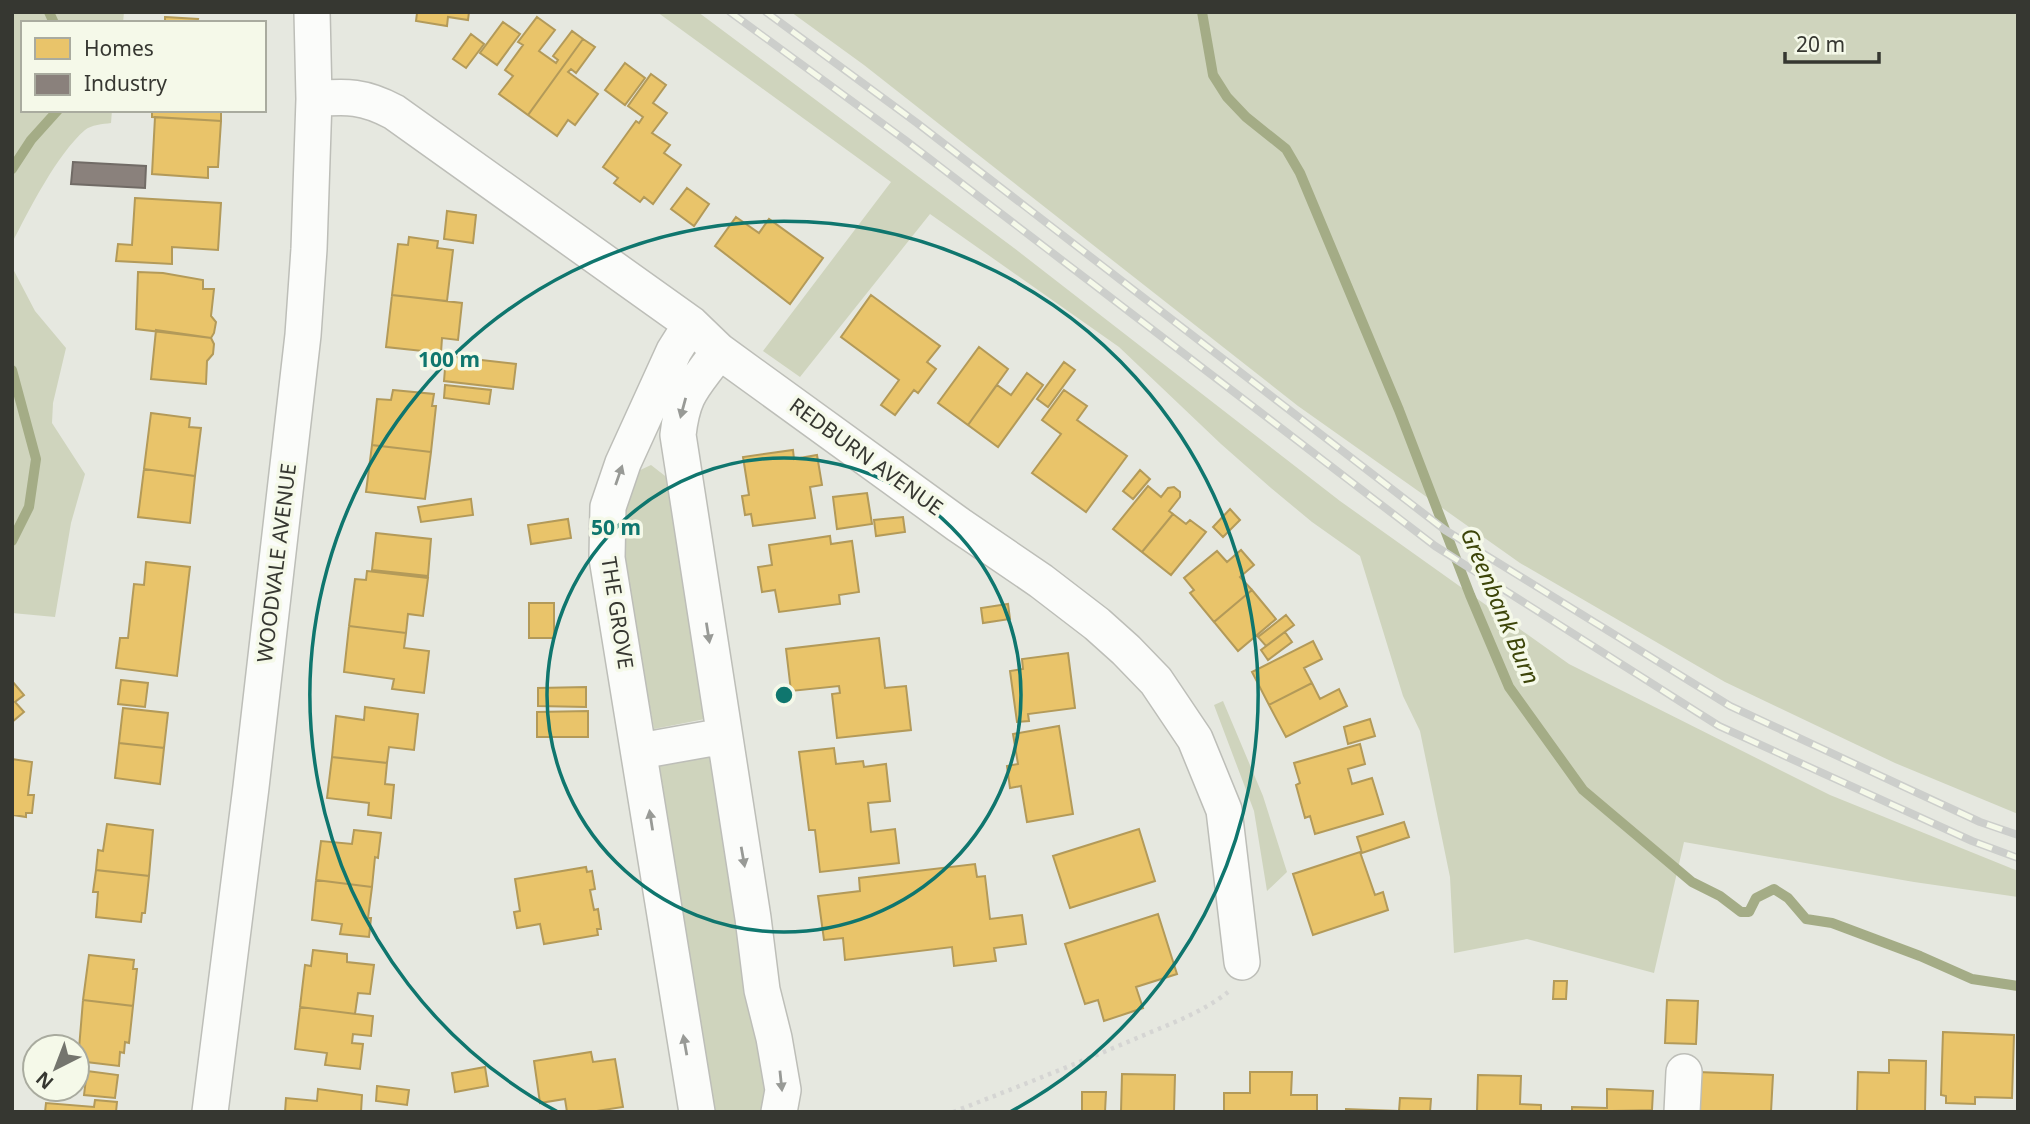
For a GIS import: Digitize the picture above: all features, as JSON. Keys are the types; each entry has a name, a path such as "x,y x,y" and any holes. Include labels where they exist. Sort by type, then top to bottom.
{"street":[{"name":"WOODVALE AVENUE","path":"210,1112 303,335 314,99 312,12"},
{"name":"REDBURN AVENUE","path":"314,99 350,98 373,101 394,112 691,324 719,351 959,525 1041,581 1126,650 1156,681 1195,739 1224,810 1242,962"},
{"name":"THE GROVE","path":"691,324 674,351 623,463 608,506 607,558 697,1112"},
{"path":"719,351 688,390 681,410 678,435 762,990 783,1090 779,1112"},
{"path":"640,751 724,736"},
{"path":"1682,1112 1684,1072"}],"path":[{"path":"953,1112 1070,1066 1218,1000 1240,982 1242,962"}],"green space":[{"path":"12,12 124,12 123,21 21,21 21,112 112,112 111,123 88,128 64,153 44,183 12,243"},
{"path":"657,12 698,12 1014,248 1340,501 1569,664 1830,795 2018,871 2018,897 1684,842 1654,973 1527,939 1454,953 1450,877 1420,731 1403,696 1360,556 1312,522 1271,488 1119,347 930,214 800,377 763,351 891,182"},
{"path":"791,12 2018,12 2018,814 1895,763 1725,682 1520,563 1298,406 864,65"},
{"path":"12,267 35,311 66,348 53,403 52,423 85,474 71,523 55,617 12,613"},
{"path":"651,465 669,479 710,718 654,729 620,531 636,472"},
{"path":"1223,701 1263,796 1287,872 1267,891 1254,811 1214,705"},
{"path":"714,755 770,1112 715,1112 707,1103 653,766"}],"building: Homes":[{"path":"413,12 469,12 468,20 448,17 447,26 416,21 417,13"},
{"path":"165,17 198,19 198,21 165,21"},
{"path":"537,17 555,30 539,51 556,63 558,60 553,56 572,31 583,39 528,115 499,94 513,76 505,70 523,45 518,42"},
{"path":"503,22 520,34 497,65 480,53"},
{"path":"471,34 484,44 466,68 453,59"},
{"path":"583,39 595,47 576,73 571,69 568,72 598,94 575,125 568,120 557,136 528,115"},
{"path":"625,63 645,78 625,105 605,90"},
{"path":"651,74 666,85 653,103 667,113 652,133 670,145 664,153 681,165 653,204 644,197 640,202 614,183 618,178 603,167 636,121 639,123 643,117 628,106"},
{"path":"152,112 221,112 221,121 152,117"},
{"path":"155,117 221,121 218,167 208,167 208,178 152,174"},
{"path":"687,188 709,204 694,226 671,209"},
{"path":"135,198 221,203 218,250 172,247 172,264 116,261 118,244 132,245"},
{"path":"447,211 476,215 473,243 444,239"},
{"path":"736,217 759,233 769,219 823,258 790,304 715,246"},
{"path":"409,237 438,241 437,248 453,250 447,301 392,295 398,244 408,245"},
{"path":"138,272 203,280 203,289 214,289 211,316 216,322 211,338 136,329"},
{"path":"392,295 462,303 458,340 442,338 441,353 386,347"},
{"path":"871,295 940,346 927,362 936,369 918,393 914,390 895,415 881,405 899,380 841,337"},
{"path":"156,330 211,338 214,344 213,354 207,361 206,384 151,379"},
{"path":"979,347 1008,369 968,425 938,403"},
{"path":"446,356 516,364 513,389 444,381"},
{"path":"1064,362 1075,370 1048,407 1037,399"},
{"path":"1027,373 1043,385 998,447 968,425 997,385 1011,395"},
{"path":"445,385 491,390 489,404 444,398"},
{"path":"393,390 434,394 432,406 436,406 431,452 372,445 377,399 391,400"},
{"path":"1064,390 1087,406 1077,420 1127,456 1086,512 1032,473 1061,434 1042,420"},
{"path":"151,413 190,418 189,427 201,428 195,476 144,469"},
{"path":"372,445 431,452 425,499 366,492"},
{"path":"793,450 794,459 817,455 822,485 810,487 815,518 753,526 751,514 745,515 742,496 749,495 743,457"},
{"path":"144,469 195,476 190,523 138,517"},
{"path":"1140,470 1150,479 1133,499 1123,491"},
{"path":"1148,486 1161,497 1168,488 1174,487 1180,492 1180,497 1169,511 1173,514 1142,552 1113,529"},
{"path":"867,493 872,524 837,529 833,497"},
{"path":"471,499 473,515 421,522 418,507"},
{"path":"1230,509 1240,520 1223,537 1213,527"},
{"path":"1173,514 1186,524 1190,520 1206,532 1171,575 1142,552"},
{"path":"903,517 905,532 876,536 874,520"},
{"path":"568,519 571,538 531,544 528,525"},
{"path":"376,533 431,539 428,576 372,570"},
{"path":"830,536 831,544 852,541 859,592 839,595 840,604 779,612 775,590 762,592 758,567 772,565 769,545"},
{"path":"1241,550 1254,565 1240,577 1252,590 1214,622 1190,593 1194,590 1184,578 1217,551 1227,562"},
{"path":"146,562 190,567 177,676 116,668 120,638 128,638 134,584 144,585"},
{"path":"367,571 428,578 423,616 408,614 406,633 349,626 355,579 366,580"},
{"path":"1252,590 1276,619 1238,651 1214,622"},
{"path":"529,603 554,603 554,638 529,638"},
{"path":"1008,604 1010,619 983,623 981,608"},
{"path":"1286,615 1294,625 1266,646 1258,637"},
{"path":"349,626 406,633 404,648 429,651 424,693 392,689 394,679 344,672"},
{"path":"1285,632 1292,642 1268,660 1261,650"},
{"path":"879,638 885,688 906,686 911,730 837,738 832,694 840,693 839,686 791,691 786,649"},
{"path":"1313,641 1322,659 1304,668 1312,683 1269,705 1252,672"},
{"path":"1068,653 1075,708 1028,714 1029,721 1017,722 1010,671 1023,669 1022,659"},
{"path":"121,680 148,683 145,707 118,704"},
{"path":"12,681 24,695 15,702 24,712 12,722"},
{"path":"1312,683 1320,699 1339,689 1347,706 1286,737 1269,705"},
{"path":"586,687 586,707 538,706 538,688"},
{"path":"365,707 418,714 414,750 389,747 387,763 332,757 336,716 364,720"},
{"path":"123,708 168,713 164,748 119,743"},
{"path":"588,711 588,737 537,737 537,712"},
{"path":"1370,719 1375,736 1348,744 1344,727"},
{"path":"1059,726 1073,814 1027,822 1021,786 1010,788 1007,766 1018,764 1013,734"},
{"path":"119,743 164,748 160,784 115,778"},
{"path":"1360,744 1365,764 1348,769 1352,784 1372,778 1383,814 1315,834 1310,816 1305,818 1296,785 1300,783 1294,763"},
{"path":"834,748 836,764 863,761 864,767 886,764 890,801 868,803 871,832 895,829 899,863 820,872 815,830 809,830 799,752"},
{"path":"332,757 387,763 385,784 394,785 391,818 368,815 369,803 327,798"},
{"path":"12,759 32,762 28,795 34,795 32,813 26,813 26,817 13,815 13,822"},
{"path":"1404,822 1409,837 1362,853 1357,837"},
{"path":"107,824 153,830 149,876 96,870 98,850 103,851"},
{"path":"1139,829 1155,881 1070,908 1053,856"},
{"path":"354,830 381,833 372,887 316,880 321,841 352,844"},
{"path":"1360,852 1375,895 1383,892 1388,910 1313,935 1293,874"},
{"path":"975,864 977,877 985,876 990,919 1022,915 1026,944 994,948 996,961 954,966 952,947 845,960 843,938 824,940 818,896 860,891 859,878"},
{"path":"586,867 587,872 592,871 595,889 590,890 594,910 598,909 601,929 597,929 598,935 544,944 540,924 517,928 514,912 520,911 515,879"},
{"path":"96,870 149,876 145,913 142,913 141,922 96,917 98,892 93,892"},
{"path":"316,880 372,887 368,918 371,918 369,937 340,934 342,924 312,920"},
{"path":"1158,914 1177,974 1136,987 1143,1008 1104,1021 1098,1000 1085,1004 1065,944"},
{"path":"313,950 347,954 347,962 374,965 370,994 358,993 355,1014 300,1007 305,965 311,966"},
{"path":"89,955 134,960 133,969 137,969 133,1006 83,1000"},
{"path":"1554,981 1567,981 1566,999 1553,999"},
{"path":"83,1000 133,1006 129,1043 125,1042 124,1053 120,1052 119,1066 91,1063 91,1033 80,1033"},
{"path":"1667,1000 1698,1001 1696,1044 1665,1043"},
{"path":"300,1007 373,1016 371,1036 353,1034 352,1043 363,1044 360,1069 325,1065 327,1053 295,1049"},
{"path":"1943,1032 2014,1035 2012,1098 1975,1097 1975,1104 1946,1103 1946,1096 1941,1095"},
{"path":"591,1052 593,1062 615,1059 623,1107 567,1112 565,1099 540,1103 534,1061"},
{"path":"1889,1060 1926,1061 1925,1112 1857,1112 1858,1072 1889,1073"},
{"path":"485,1067 488,1086 455,1092 452,1073"},
{"path":"91,1072 118,1075 115,1098 91,1096"},
{"path":"1250,1072 1292,1072 1291,1095 1317,1095 1317,1112 1224,1112 1224,1093 1250,1093"},
{"path":"1698,1072 1773,1075 1771,1112 1697,1112"},
{"path":"1122,1074 1175,1075 1174,1112 1121,1112"},
{"path":"1478,1075 1521,1076 1520,1104 1541,1105 1541,1112 1477,1112"},
{"path":"377,1086 409,1090 407,1105 376,1101"},
{"path":"318,1089 362,1095 361,1112 285,1112 286,1098 317,1101"},
{"path":"1607,1089 1653,1091 1652,1110 1572,1112 1572,1107 1607,1108"},
{"path":"1082,1092 1106,1092 1105,1112 1082,1112"},
{"path":"1400,1098 1431,1099 1430,1112 1346,1112 1346,1109 1399,1111"},
{"path":"95,1100 117,1102 116,1112 45,1112 46,1103 94,1107"}],"building: Industry":[{"path":"73,162 146,166 145,188 71,184"}],"waterway":[{"path":"49,12 53,21"},
{"name":"Greenbank Burn","path":"1202,12 1213,75 1227,97 1246,117 1286,149 1300,173 1399,410 1470,595 1509,687 1583,790 1692,882 1720,896 1741,912 1749,912 1756,898 1774,889 1788,898 1806,919 1832,923 1972,979 2018,986"},
{"path":"12,169 31,140 56,112"},
{"path":"12,370 36,459 29,507 12,541"}],"railway":[{"path":"730,12 905,140 1435,546 1719,726 1972,841 2018,858"},
{"path":"766,12 917,123 1445,530 1730,706 1980,822 2018,835"}]}
